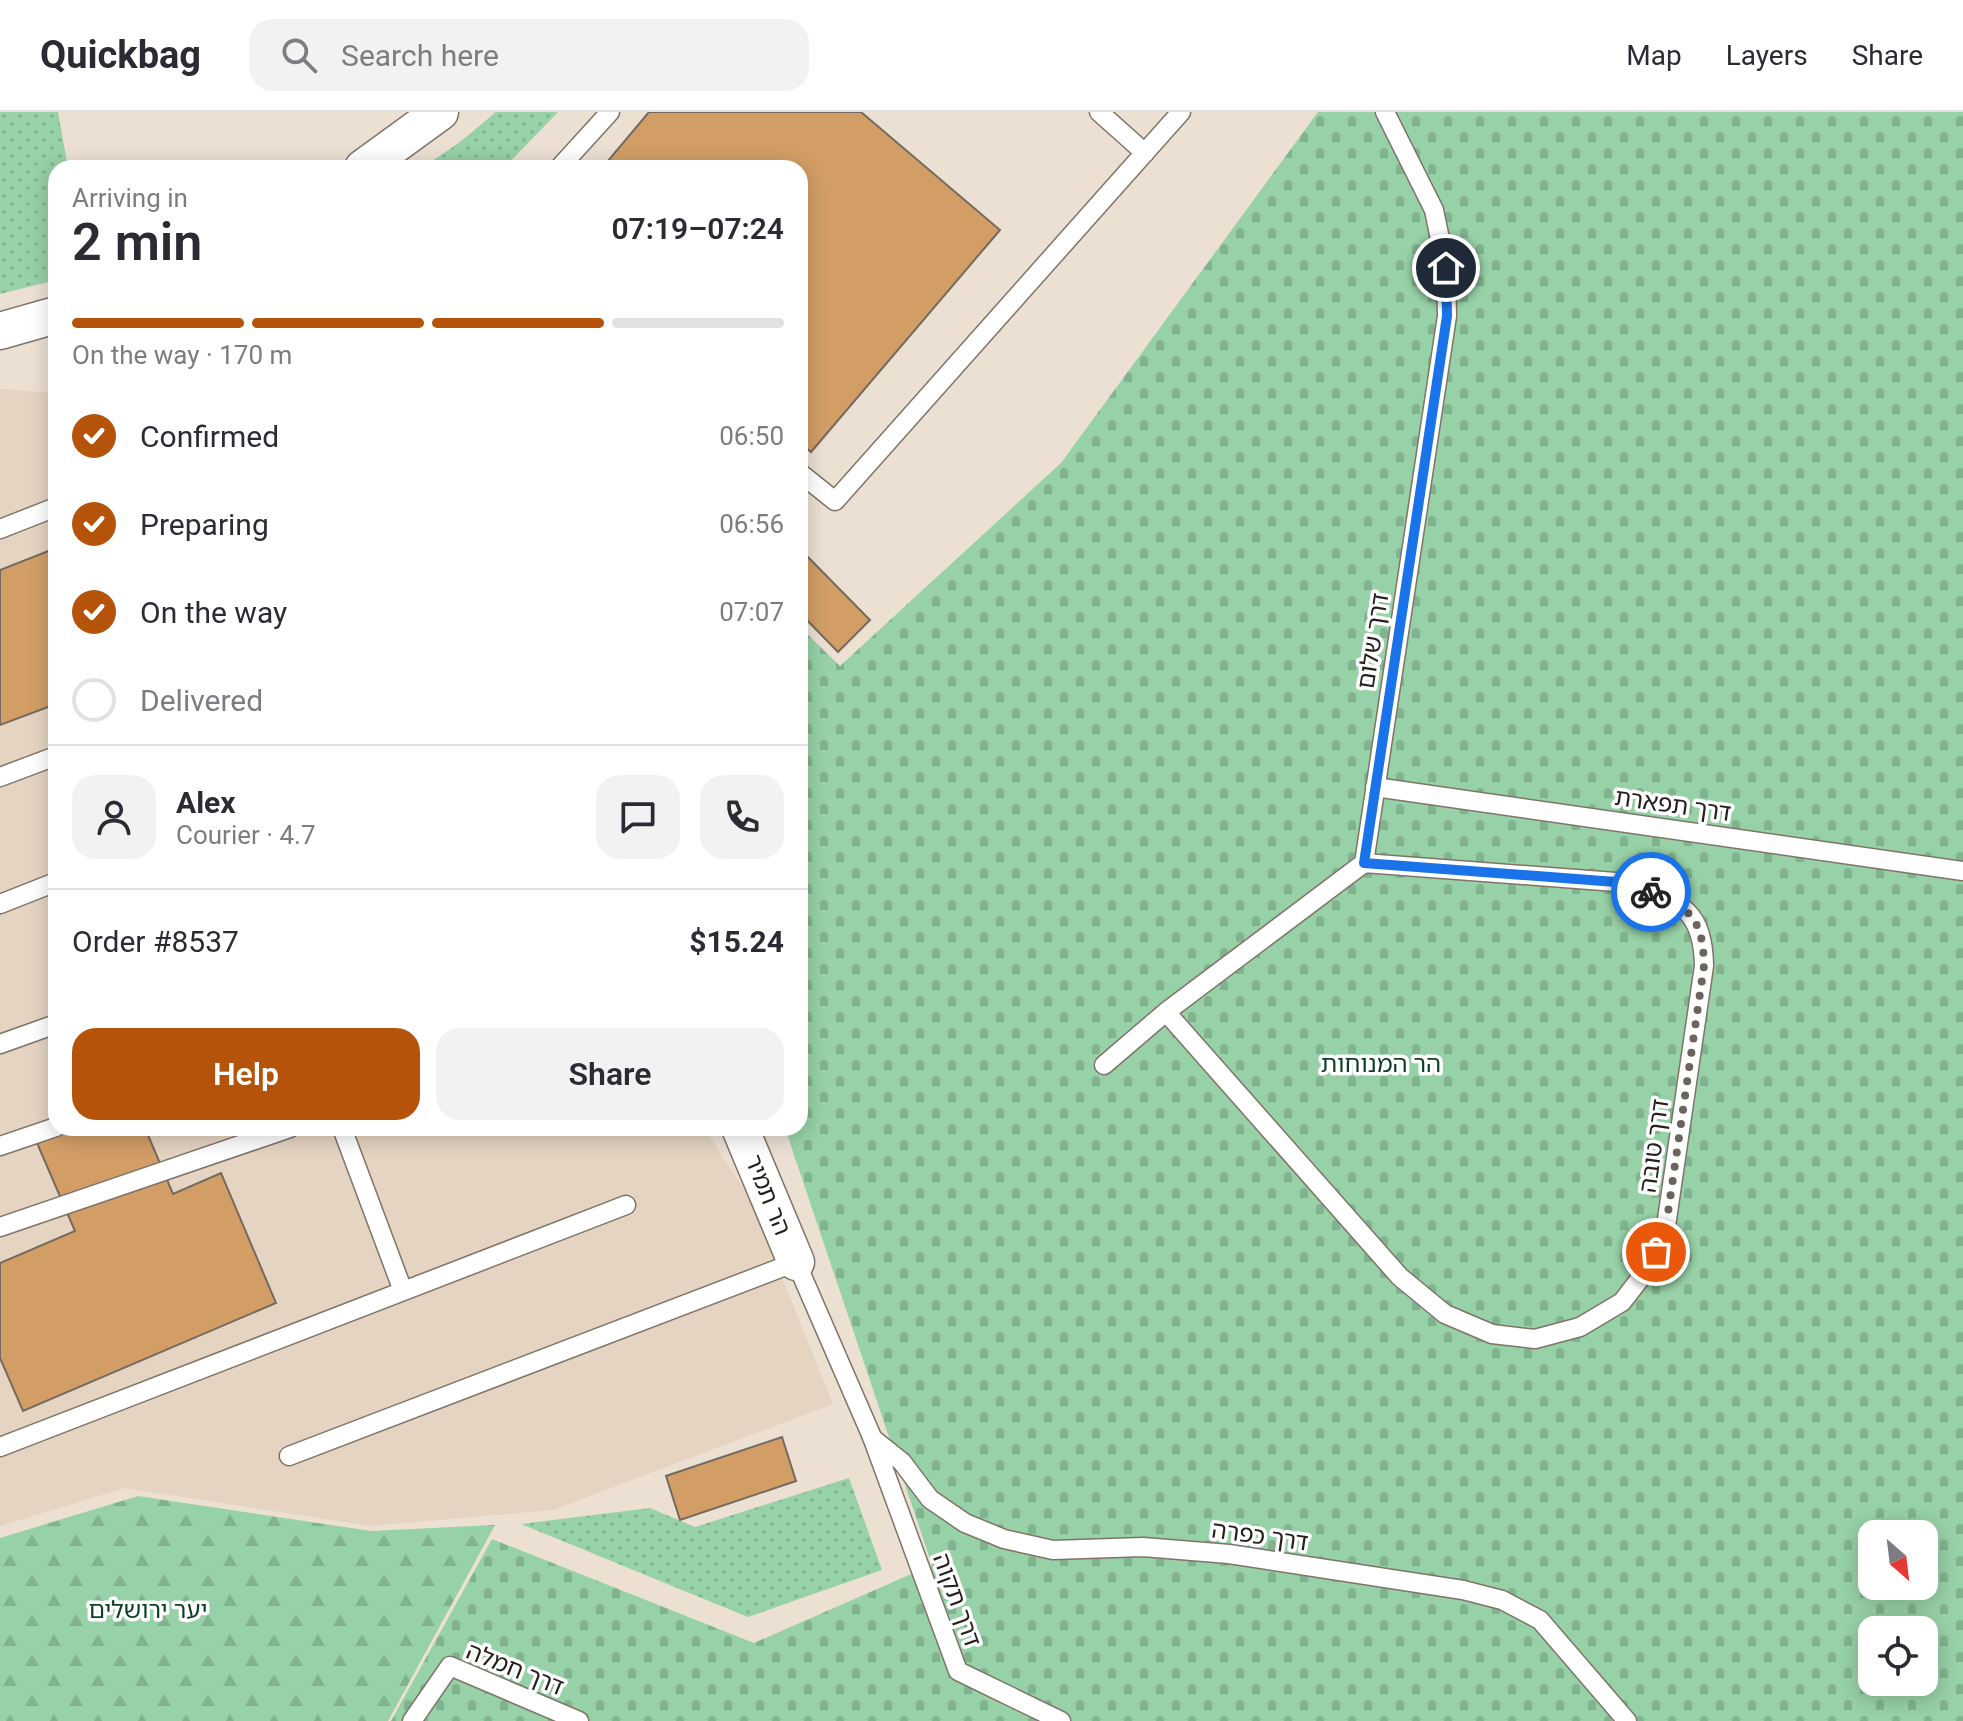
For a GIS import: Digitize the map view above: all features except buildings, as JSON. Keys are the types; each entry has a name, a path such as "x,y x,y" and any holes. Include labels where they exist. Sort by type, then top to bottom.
{"street":[{"path":"374,160 440,112"},
{"path":"0,331 48,317"},
{"name":"הר תמיר","path":"743,1136 796,1262"}],"lane":[{"path":"566,160 610,112"},
{"path":"1099,112 1145,153"},
{"path":"808,479 835,501 1181,112"},
{"name":"דרך שלום","path":"1364,863 1447,316 1446,268 1434,210 1385,112"},
{"path":"0,529 48,510"},
{"path":"0,777 48,759"},
{"name":"דרך תפארת","path":"1375,787 1963,871"},
{"path":"1104,1065 1166,1012 1364,863"},
{"name":"דרך טובה","path":"1166,1012 1400,1277 1445,1314 1492,1334 1535,1339 1580,1327 1622,1302 1646,1271 1665,1233 1704,966 1704,942 1692,914 1669,899 1629,883 1364,863"},
{"path":"0,904 48,885"},
{"path":"0,1044 48,1027"},
{"path":"0,1146 48,1130"},
{"path":"0,1227 252,1136"},
{"path":"345,1136 403,1291"},
{"path":"0,1447 626,1205"},
{"path":"289,1456 796,1262"},
{"name":"דרך תקוה","path":"796,1262 872,1437 958,1671 1061,1721"},
{"name":"דרך כפרה","path":"872,1437 902,1462 930,1499 965,1523 1004,1539 1053,1550 1143,1547 1229,1554 1463,1590 1502,1600 1540,1620 1627,1721"},
{"name":"דרך חמלה","path":"412,1721 450,1666 579,1721"}],"shaded area":[{"path":"0,389 48,392 48,1136 709,1136 750,1198 833,1404 553,1510 370,1526 125,1488 0,1526"}],"green space":[{"path":"0,112 58,112 67,160 48,160 48,282 0,294"},
{"path":"496,112 558,112 512,160 434,160"},
{"name":"הר המנוחות","path":"1318,112 1963,112 1963,1721 391,1721 492,1539 754,1643 932,1565 788,1136 808,1136 808,635 840,666 1061,463"},
{"path":"849,1478 882,1570 748,1617 521,1524 650,1508 695,1527"},
{"name":"יער ירושלים","path":"138,1496 371,1531 495,1525 388,1721 0,1721 0,1538"}],"way so far":[{"path":"1651,892 1692,914 1704,942 1704,966 1665,1233 1656,1252"}],"route":[{"path":"1446,268 1447,316 1364,863 1629,883 1651,892"}]}
